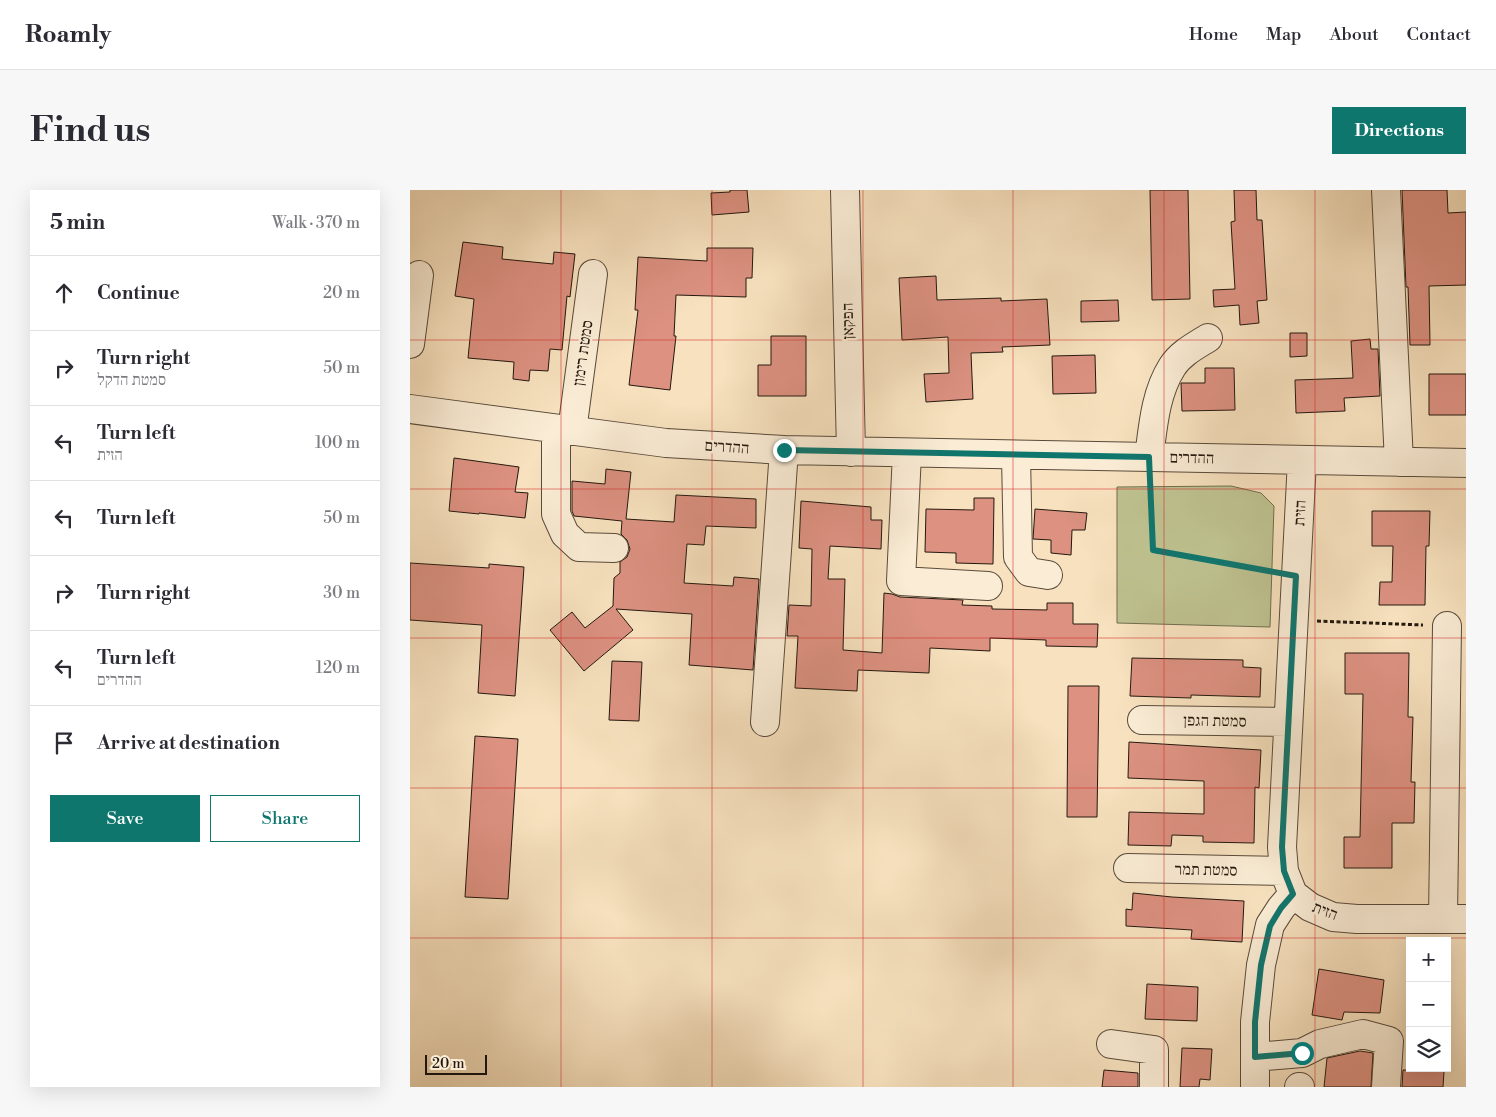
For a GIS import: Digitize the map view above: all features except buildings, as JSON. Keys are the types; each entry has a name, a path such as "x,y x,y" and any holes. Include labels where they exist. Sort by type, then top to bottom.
{"street":[{"name":"הפקאן","path":"845,190 852,452"},
{"path":"1386,190 1399,462"},
{"name":"סמטת רימון","path":"593,274 564,430 556,514 565,534 579,547 614,548"},
{"path":"410,344 419,275"},
{"path":"1149,457 1157,404 1172,366 1187,351 1208,338"},
{"name":"ההדרים","path":"410,409 666,443 784,450 1466,463"},
{"path":"764,722 784,450"},
{"path":"907,453 901,581 988,586"},
{"path":"1016,455 1018,557 1029,572 1048,575"},
{"name":"הזית","path":"1302,460 1282,847 1289,882 1310,907 1333,917 1357,919 1454,919"},
{"path":"1447,626 1454,919"},
{"name":"סמטת הגפן","path":"1142,720 1288,722"},
{"name":"סמטת תמר","path":"1128,868 1289,882"},
{"path":"1255,1087 1255,1022 1261,965 1270,926 1281,908 1289,882"},
{"path":"1255,1057 1302,1053 1320,1044 1363,1034 1389,1041 1386,1087"},
{"path":"1111,1044 1154,1050 1154,1087"}],"path":[{"path":"1149,457 1153,550 1296,576"},
{"path":"1294,621 1447,626"}],"green space":[{"path":"1231,486 1261,493 1274,506 1270,627 1117,623 1117,487"}],"route":[{"path":"784,450 807,452 1149,457 1153,550 1296,576 1282,847 1284,871 1293,894 1281,908 1270,926 1261,965 1255,1022 1255,1057 1302,1053"}]}
